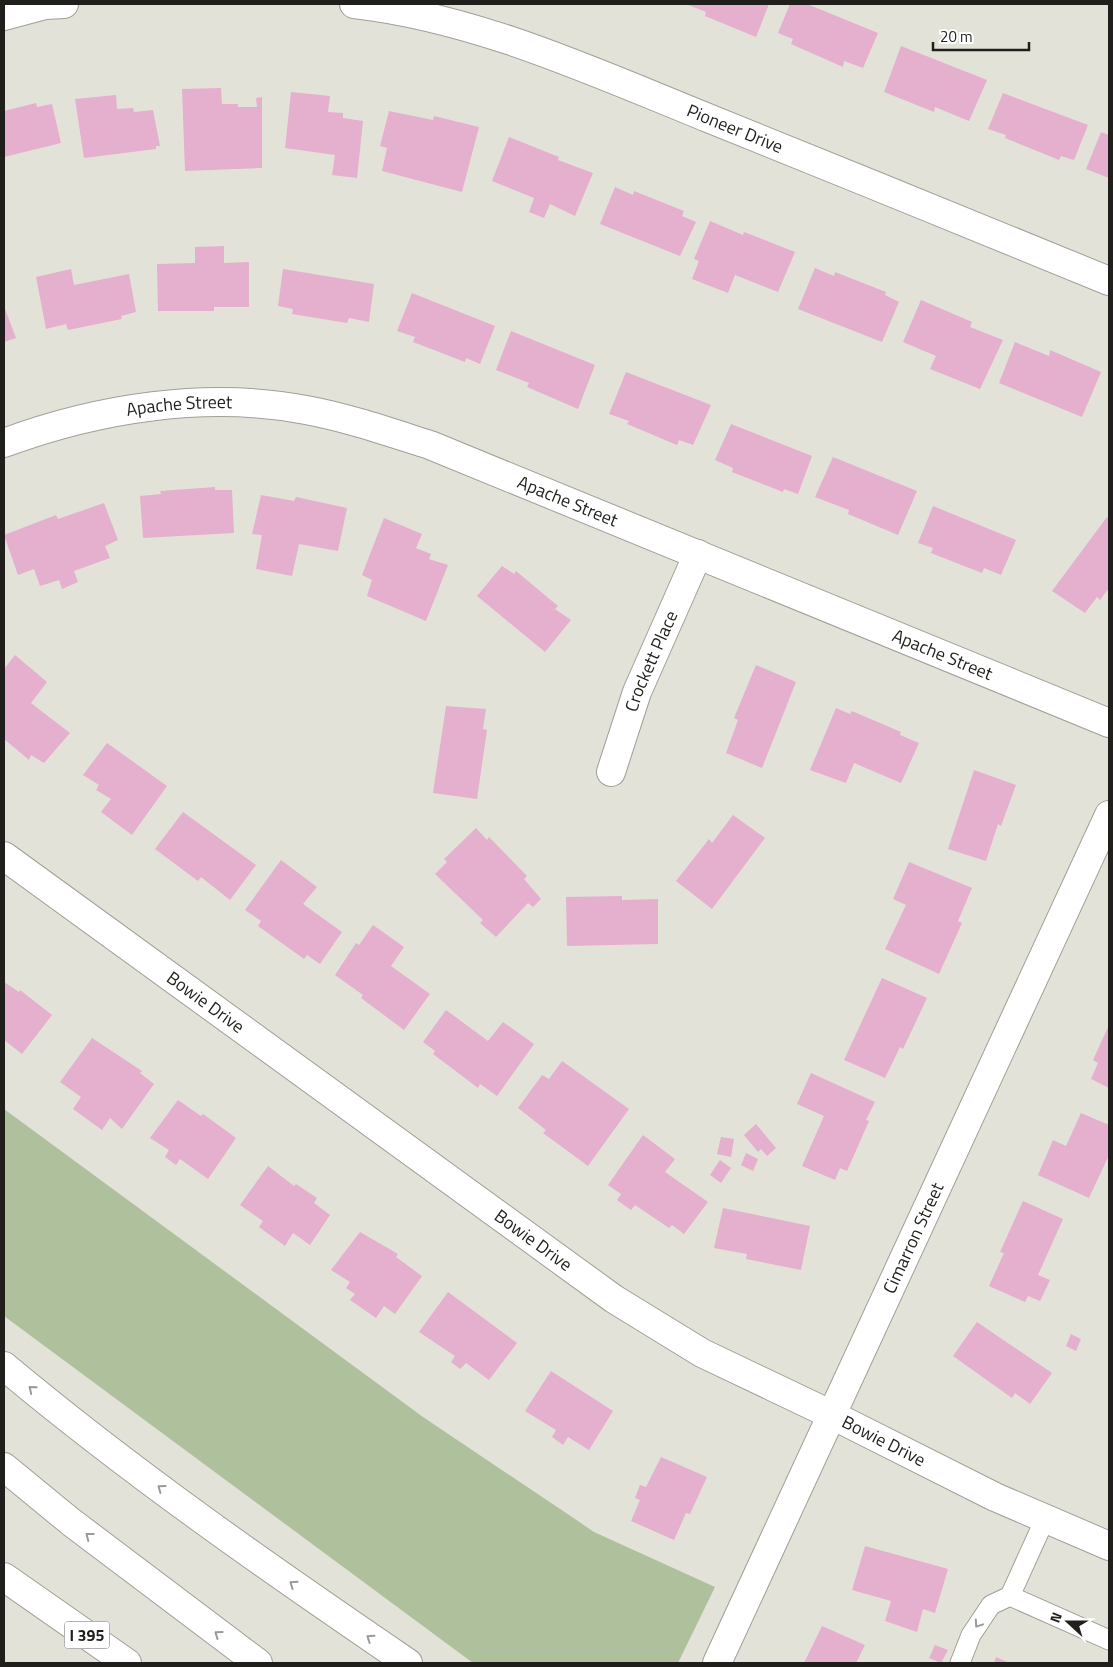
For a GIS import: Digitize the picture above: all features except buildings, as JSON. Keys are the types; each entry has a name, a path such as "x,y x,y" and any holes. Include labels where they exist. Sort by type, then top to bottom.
{"main road":[{"path":"4,16 51,4"},
{"name":"Pioneer Drive","path":"354,4 386,6 472,30 573,63 1109,280"},
{"name":"Apache Street","path":"4,443 46,427 80,419 160,406 210,403 305,410 359,422 430,446 1109,723"},
{"name":"Crockett Place","path":"611,772 637,692 698,554"},
{"name":"Cimarron Street","path":"716,1663 1109,815"},
{"name":"Bowie Drive","path":"4,856 614,1298 702,1354 832,1415 995,1497 1109,1546"},
{"path":"4,1366 103,1446 301,1590 408,1663"},
{"path":"4,1467 71,1522 258,1663"},
{"path":"4,1569 48,1606"},
{"name":"I 395","path":"4,1577 127,1663"}],"lane":[{"path":"960,1663 971,1635 992,1604 1010,1596 1045,1519"},
{"path":"1010,1596 1109,1640"}],"green space":[{"path":"4,1109 423,1417 594,1532 715,1587 678,1663 473,1663 4,1316"}]}
